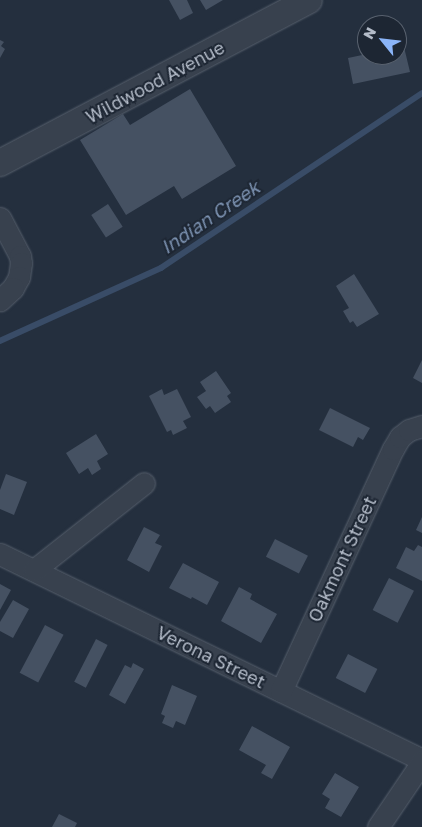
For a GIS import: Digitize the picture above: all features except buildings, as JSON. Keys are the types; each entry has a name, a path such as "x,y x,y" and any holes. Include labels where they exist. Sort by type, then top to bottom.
{"street":[{"name":"Wildwood Avenue","path":"0,163 309,0"},
{"path":"0,218 20,256 21,263 19,277 14,288 0,300"},
{"name":"Oakmont Street","path":"281,691 392,448 400,437 415,428"},
{"path":"34,570 144,483"},
{"name":"Verona Street","path":"0,554 422,761"},
{"path":"378,827 422,761"}],"waterway":[{"name":"Indian Creek","path":"0,341 161,268 422,93"}]}
